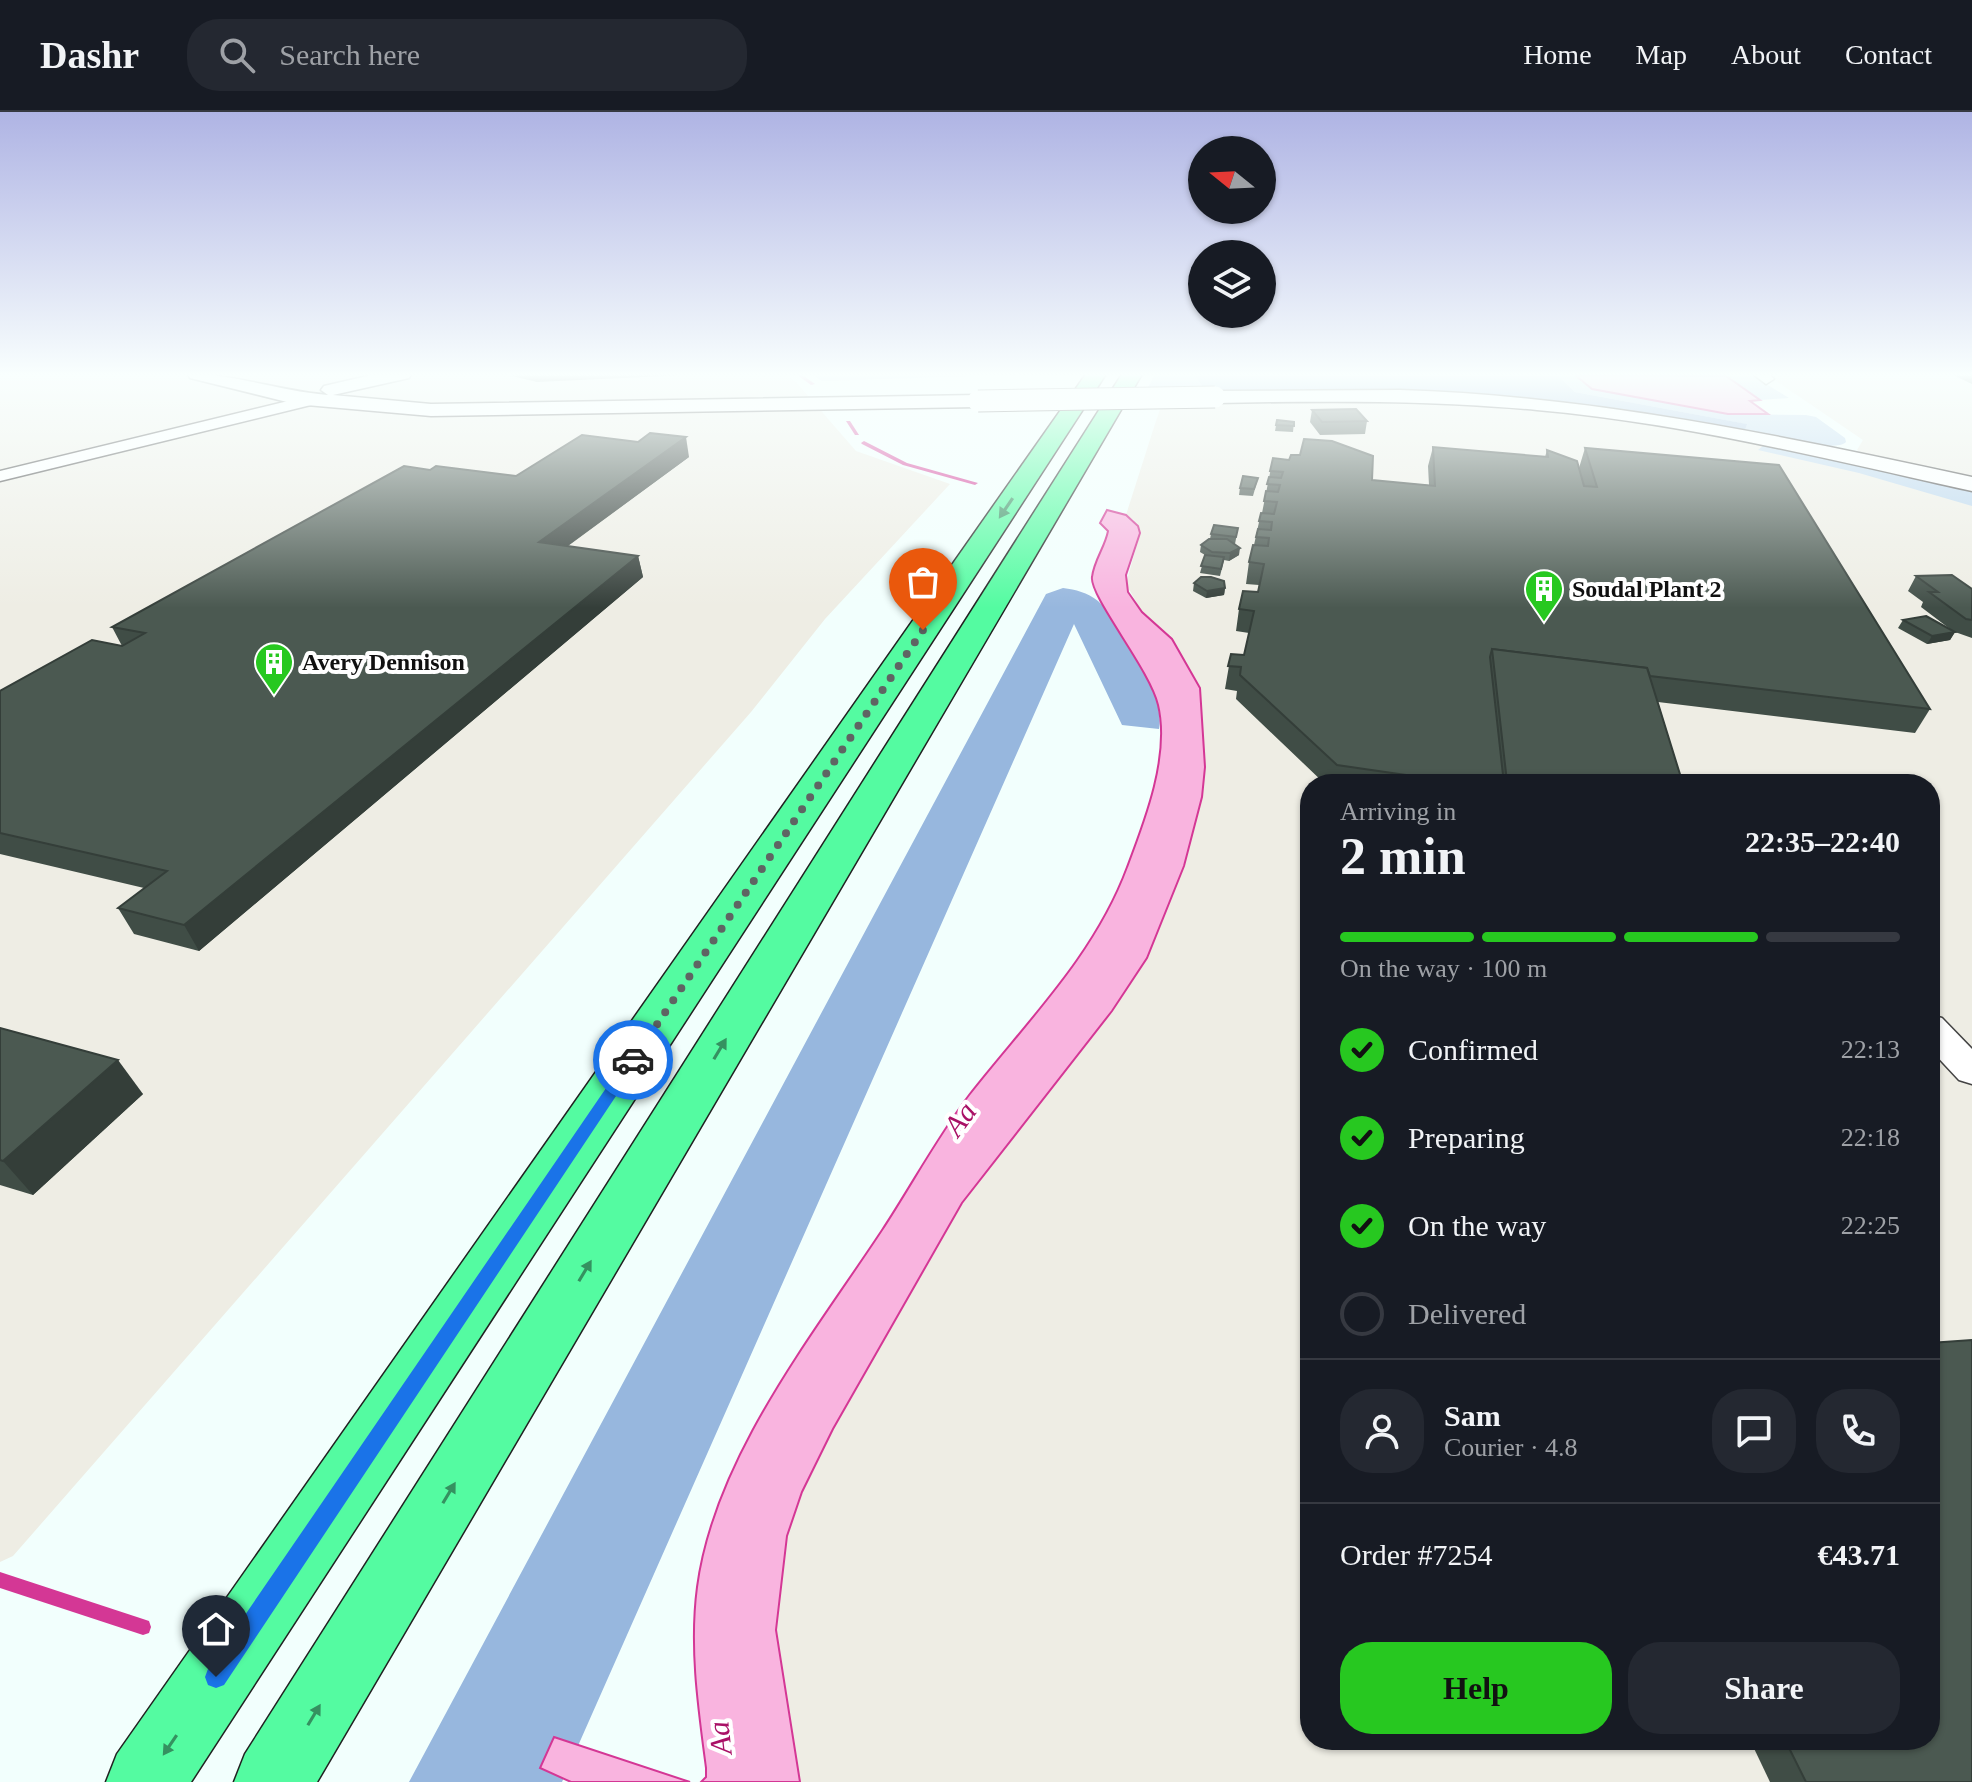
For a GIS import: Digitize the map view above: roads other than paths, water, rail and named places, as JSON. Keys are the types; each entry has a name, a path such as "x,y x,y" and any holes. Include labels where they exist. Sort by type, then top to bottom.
{"highway":[{"path":"145,1782 1043,452"},
{"path":"273,1782 1084,452"}],"street":[{"path":"0,476 96,452"},
{"path":"1820,452 1972,484"},
{"path":"1940,1037 1972,1071"}],"water":[{"path":"1107,510 1126,515 1138,526 1140,533 1126,575 1128,592 1142,612 1172,639 1200,688 1205,767 1202,797 1184,866 1147,958 1112,1011 962,1203 833,1429 802,1492 787,1536 776,1630 800,1782 701,1782 706,1777 706,1768 696,1678 695,1610 707,1539 723,1492 770,1400 946,1128 1078,959 1113,899 1148,808 1158,766 1161,724 1153,690 1094,587 1093,571 1108,531 1100,523"},
{"path":"554,1737 690,1782 571,1782 540,1768"}],"waterway":[{"name":"Aa","path":"881,452 905,464 975,483"},
{"path":"0,1580 143,1627"}],"place":[{"name":"Soudal Plant 2","path":"1544,623"},
{"name":"Avery Dennison","path":"274,696"}]}
